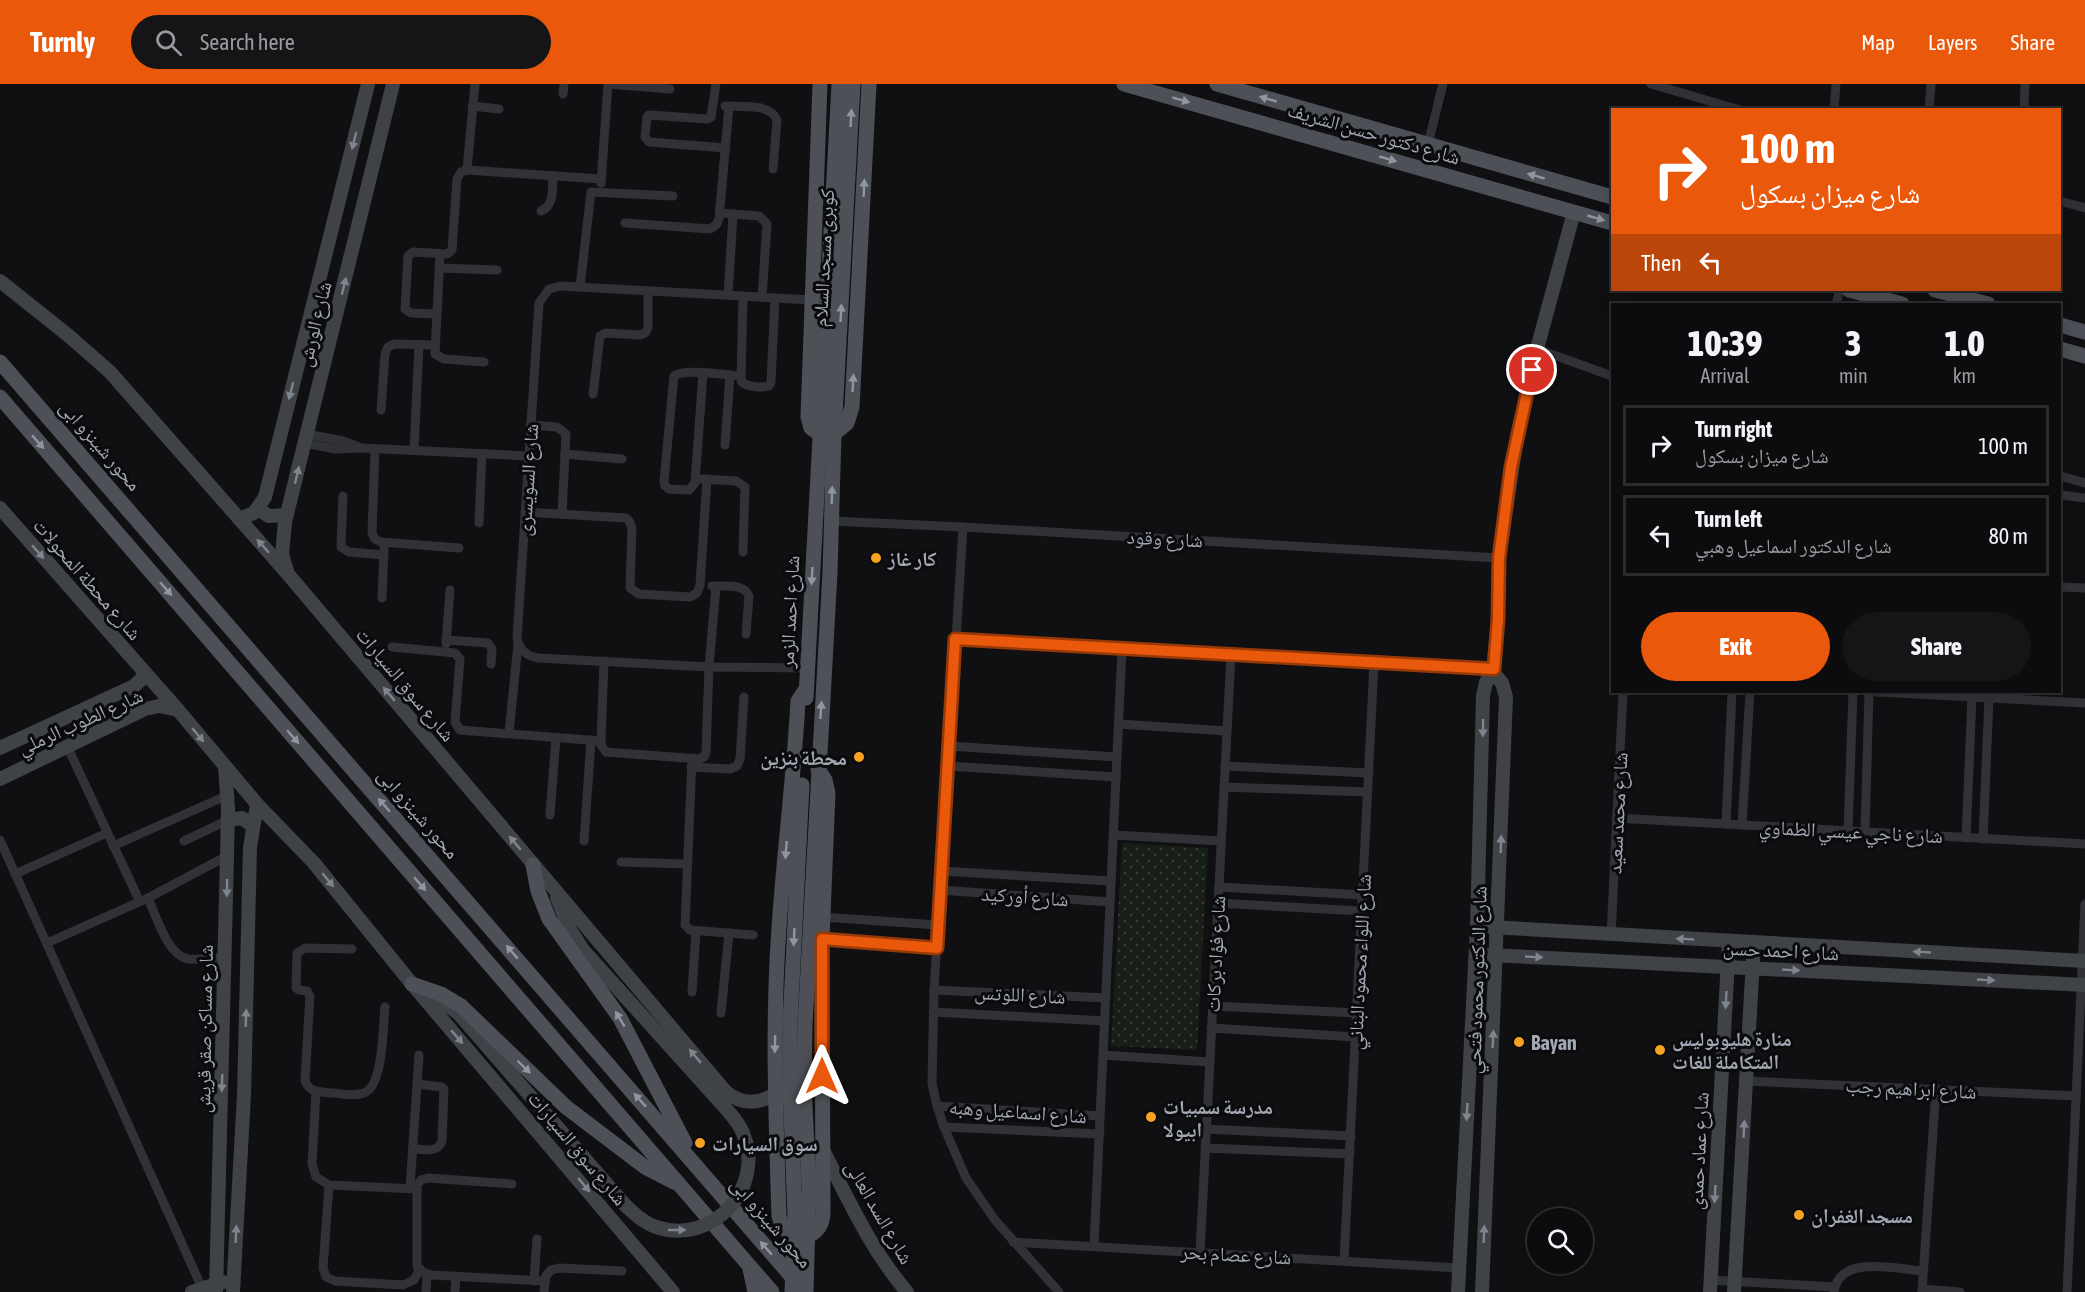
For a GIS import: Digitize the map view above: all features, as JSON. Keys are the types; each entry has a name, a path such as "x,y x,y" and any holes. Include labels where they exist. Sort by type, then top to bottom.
{"main road":[{"name":"شارع احمد الزمر","path":"820,84 808,417 811,428 827,434"},
{"name":"كوبرى مسجد السلام","path":"827,434 839,84"},
{"name":"كوبرى مسجد السلام","path":"827,434 853,84"},
{"path":"827,434 847,423 852,407 869,84"},
{"name":"شارع دكتور حسن الشريف","path":"1124,84 1611,223"},
{"name":"شارع دكتور حسن الشريف","path":"1217,84 1611,197"},
{"path":"1349,148 1356,124"},
{"path":"1488,187 1495,164"},
{"path":"1939,291 1984,303"},
{"path":"1856,296 1896,303"},
{"path":"2061,325 2085,332"},
{"path":"2061,349 2085,356"},
{"name":"محور شينزو ابى","path":"0,362 806,1292"},
{"path":"0,397 772,1292"},
{"name":"شارع احمد الزمر","path":"827,434 831,521 818,769 825,780 828,793 822,916 823,1213 821,1225 817,1230 800,1237 788,1232 780,1222 779,1215 775,1094 778,930 798,701 806,690 827,434"},
{"path":"806,690 791,1011 808,1185 806,1292"},
{"path":"792,1292 797,1087 805,1025 818,769"},
{"path":"533,865 538,891 549,919 620,1018 696,1164"},
{"path":"415,988 441,994 461,1006 566,1107 645,1167 679,1184"},
{"path":"749,1266 755,1292"}],"street":[{"name":"شارع الورش","path":"258,509 265,497 368,84"},
{"name":"شارع الورش","path":"287,573 282,554 287,515 393,84"},
{"path":"467,170 475,84"},
{"path":"563,94 564,84"},
{"path":"600,191 609,84 670,89"},
{"path":"716,84 712,116 708,119 649,114 645,138 649,142 726,148"},
{"path":"1428,144 1443,84"},
{"path":"1651,84 1733,108"},
{"path":"1834,108 1836,84"},
{"path":"1929,108 1931,84"},
{"path":"2024,108 2025,84"},
{"path":"714,105 767,109 774,113 777,120 772,169"},
{"path":"472,106 499,109"},
{"path":"625,223 710,229 718,222 729,106"},
{"path":"436,314 411,313 404,307 409,254 413,252 447,254 452,250 457,179 461,172 467,170 601,179"},
{"path":"541,211 551,201 553,176"},
{"path":"580,287 589,194 592,191 673,196"},
{"path":"2061,201 2085,208"},
{"name":"شارع الدكتور محمود فتحي","path":"1458,1292 1477,927 1483,696 1486,682 1494,670 1499,558 1513,456 1537,349 1574,212"},
{"path":"720,213 759,216 767,224 762,297"},
{"path":"728,295 733,214"},
{"path":"440,254 435,354 440,358 484,362"},
{"path":"440,268 497,270"},
{"name":"شارع سوق السيارات","path":"0,281 105,367 287,573 726,1092 737,1100 750,1102 763,1100 775,1094"},
{"name":"شارع السويسرى","path":"508,733 518,644 539,303 544,293 554,287 580,287 812,300"},
{"path":"593,394 600,336 606,333 640,335 645,333 648,328 648,291"},
{"path":"725,444 743,296"},
{"path":"703,374 694,486 689,490 669,489 664,484 672,379 675,374 681,372 735,375 745,385 765,387 771,384 775,298"},
{"path":"381,410 385,354 388,347 394,344 434,345"},
{"path":"414,450 419,345"},
{"path":"1537,349 1611,376"},
{"path":"530,425 557,427 563,430 567,437 562,513"},
{"path":"306,438 335,449 375,448 529,456"},
{"path":"375,448 372,533 375,539 385,542 459,548"},
{"path":"479,523 482,454"},
{"path":"566,454 622,459"},
{"path":"2061,476 2085,483"},
{"path":"695,479 736,481 746,487 743,552"},
{"path":"525,512 622,518 629,521 632,528 628,585 635,593 690,597 697,593 700,585 707,479"},
{"path":"2061,495 2085,498"},
{"path":"343,496 341,547 349,552 384,555"},
{"name":"شارع محطة المحولات","path":"0,508 146,675"},
{"path":"239,519 249,517 258,509 269,516 287,515"},
{"name":"شارع وقود","path":"831,521 963,526 1499,558"},
{"path":"963,526 934,990 932,1083 944,1127 966,1178 995,1220 1059,1292"},
{"path":"382,598 385,542"},
{"path":"700,585 742,587 747,590 749,596 746,634"},
{"path":"692,763 702,758 706,752 709,667 716,586"},
{"path":"2061,586 2085,588"},
{"path":"445,652 450,590"},
{"path":"955,639 1494,670"},
{"path":"446,640 488,643 492,649 491,664"},
{"path":"518,644 526,654 532,657 709,667 807,668"},
{"path":"392,647 457,654 460,659 455,722 462,730 596,741 610,754 730,769 737,766 740,759 744,697"},
{"path":"1094,1246 1122,649"},
{"name":"شارع فؤاد بركات","path":"1200,1252 1231,655"},
{"path":"584,841 604,661"},
{"name":"شارع اللواء محمود البناني","path":"1344,1261 1374,663"},
{"name":"شارع الدكتور محمود فتحي","path":"1482,1292 1506,697 1502,683 1494,670"},
{"name":"شارع سوق السيارات","path":"146,675 257,804 314,863 415,988 673,1292"},
{"name":"شارع الطوب الرملي","path":"0,748 137,685 146,675"},
{"path":"121,692 130,701 131,714"},
{"name":"شارع محمد سعيد","path":"1611,935 1623,693"},
{"path":"1726,824 1732,693"},
{"path":"1742,825 1750,693"},
{"path":"1848,831 1853,693"},
{"path":"1865,832 1869,693"},
{"path":"1923,693 2085,703"},
{"path":"1966,838 1972,697"},
{"path":"1983,839 1989,698"},
{"name":"شارع الطوب الرملي","path":"0,779 131,714 152,707 177,710"},
{"path":"1119,724 1227,731"},
{"path":"550,815 556,738"},
{"path":"67,746 113,846 169,945 177,954 190,959 225,957"},
{"path":"949,746 1117,757"},
{"path":"692,763 685,926 688,930 753,935"},
{"path":"948,766 1116,777"},
{"path":"1226,766 1369,773"},
{"name":"شارع مساكن صقر قريش","path":"217,1288 228,820 225,767"},
{"path":"1224,786 1367,792"},
{"path":"113,846 228,795"},
{"name":"شارع مساكن صقر قريش","path":"234,1286 244,1095 253,826 257,804"},
{"path":"184,841 228,820 242,818 253,826"},
{"name":"شارع ناجي عيسي الطماوي","path":"1616,818 2085,844"},
{"path":"15,874 107,833"},
{"path":"1114,835 1221,841"},
{"path":"0,840 197,1290 234,1286"},
{"path":"47,943 144,900 227,856"},
{"path":"621,862 687,864"},
{"name":"شارع أوركيد","path":"941,871 1112,881"},
{"path":"1219,887 1363,895"},
{"path":"415,988 441,1001 458,1013 626,1206 643,1221 655,1227 679,1231 704,1226 725,1213 741,1193 746,1181 748,1156 742,1132 736,1120 583,950 569,928 555,890"},
{"name":"شارع أوركيد","path":"940,890 1110,902"},
{"path":"1218,903 1362,911"},
{"path":"2067,1292 2085,904"},
{"path":"822,916 938,925"},
{"name":"شارع احمد حسن","path":"1477,927 2084,961"},
{"path":"692,992 696,931"},
{"path":"722,1013 729,933"},
{"path":"822,939 937,948"},
{"name":"شارع عماد حمدى","path":"1711,1286 1729,941"},
{"path":"1735,1287 1754,942"},
{"path":"352,949 305,948 297,953 296,988 308,992 310,996 305,1081 309,1088 316,1092 359,1095 370,1090 378,1073 385,1007"},
{"name":"شارع احمد حسن","path":"1475,954 2083,985"},
{"name":"شارع اللوتس","path":"934,990 1106,998"},
{"path":"1213,1005 1357,1013"},
{"name":"شارع اللوتس","path":"933,1012 1105,1021"},
{"path":"1211,1028 1356,1037"},
{"path":"419,1054 413,1149 416,1261 423,1272 426,1292"},
{"path":"1103,1055 1210,1062"},
{"name":"شارع ابراهيم رجب","path":"1746,1081 2076,1096"},
{"path":"413,1149 435,1149 442,1141 444,1088 417,1084"},
{"path":"1936,1088 1922,1291 1960,1292"},
{"path":"316,1092 312,1164 316,1178 329,1185 414,1189"},
{"name":"شارع اسماعيل وهبه","path":"937,1106 1100,1116"},
{"name":"شارع اسماعيل وهبه","path":"944,1127 1100,1134"},
{"path":"1206,1129 1351,1136"},
{"path":"1205,1148 1350,1154"},
{"name":"شارع السد العالى","path":"823,1149 867,1235 880,1257 907,1292"},
{"path":"414,1189 424,1178 512,1185"},
{"path":"329,1185 323,1268 326,1277 335,1281 403,1285 414,1280 423,1272 539,1281 555,1269 622,1270"},
{"path":"537,1239 539,1281 544,1292"},
{"name":"شارع عصام بحر","path":"1013,1242 1459,1268"},
{"path":"1711,1286 1834,1290 1837,1280 1843,1273 1858,1267 1923,1271"},
{"path":"455,1292 456,1276"},
{"path":"335,1281 335,1292"}],"shaded area":[{"path":"1122,843 1208,848 1197,1050 1111,1046"}],"place":[{"name":"كار غاز","path":"876,558"},
{"name":"محطة بنزين","path":"859,757"},
{"name":"Bayan","path":"1519,1042"},
{"name":"منارة هليوبوليس المتكاملة للغات","path":"1660,1050"},
{"name":"مدرسة سمبيات ابيولا","path":"1151,1117"},
{"name":"سوق السيارات","path":"700,1143"},
{"name":"مسجد الغفران","path":"1799,1215"}],"route":[{"path":"822,1076 822,939 937,948 955,639 1494,669 1499,558 1511,467 1532,370"}]}
